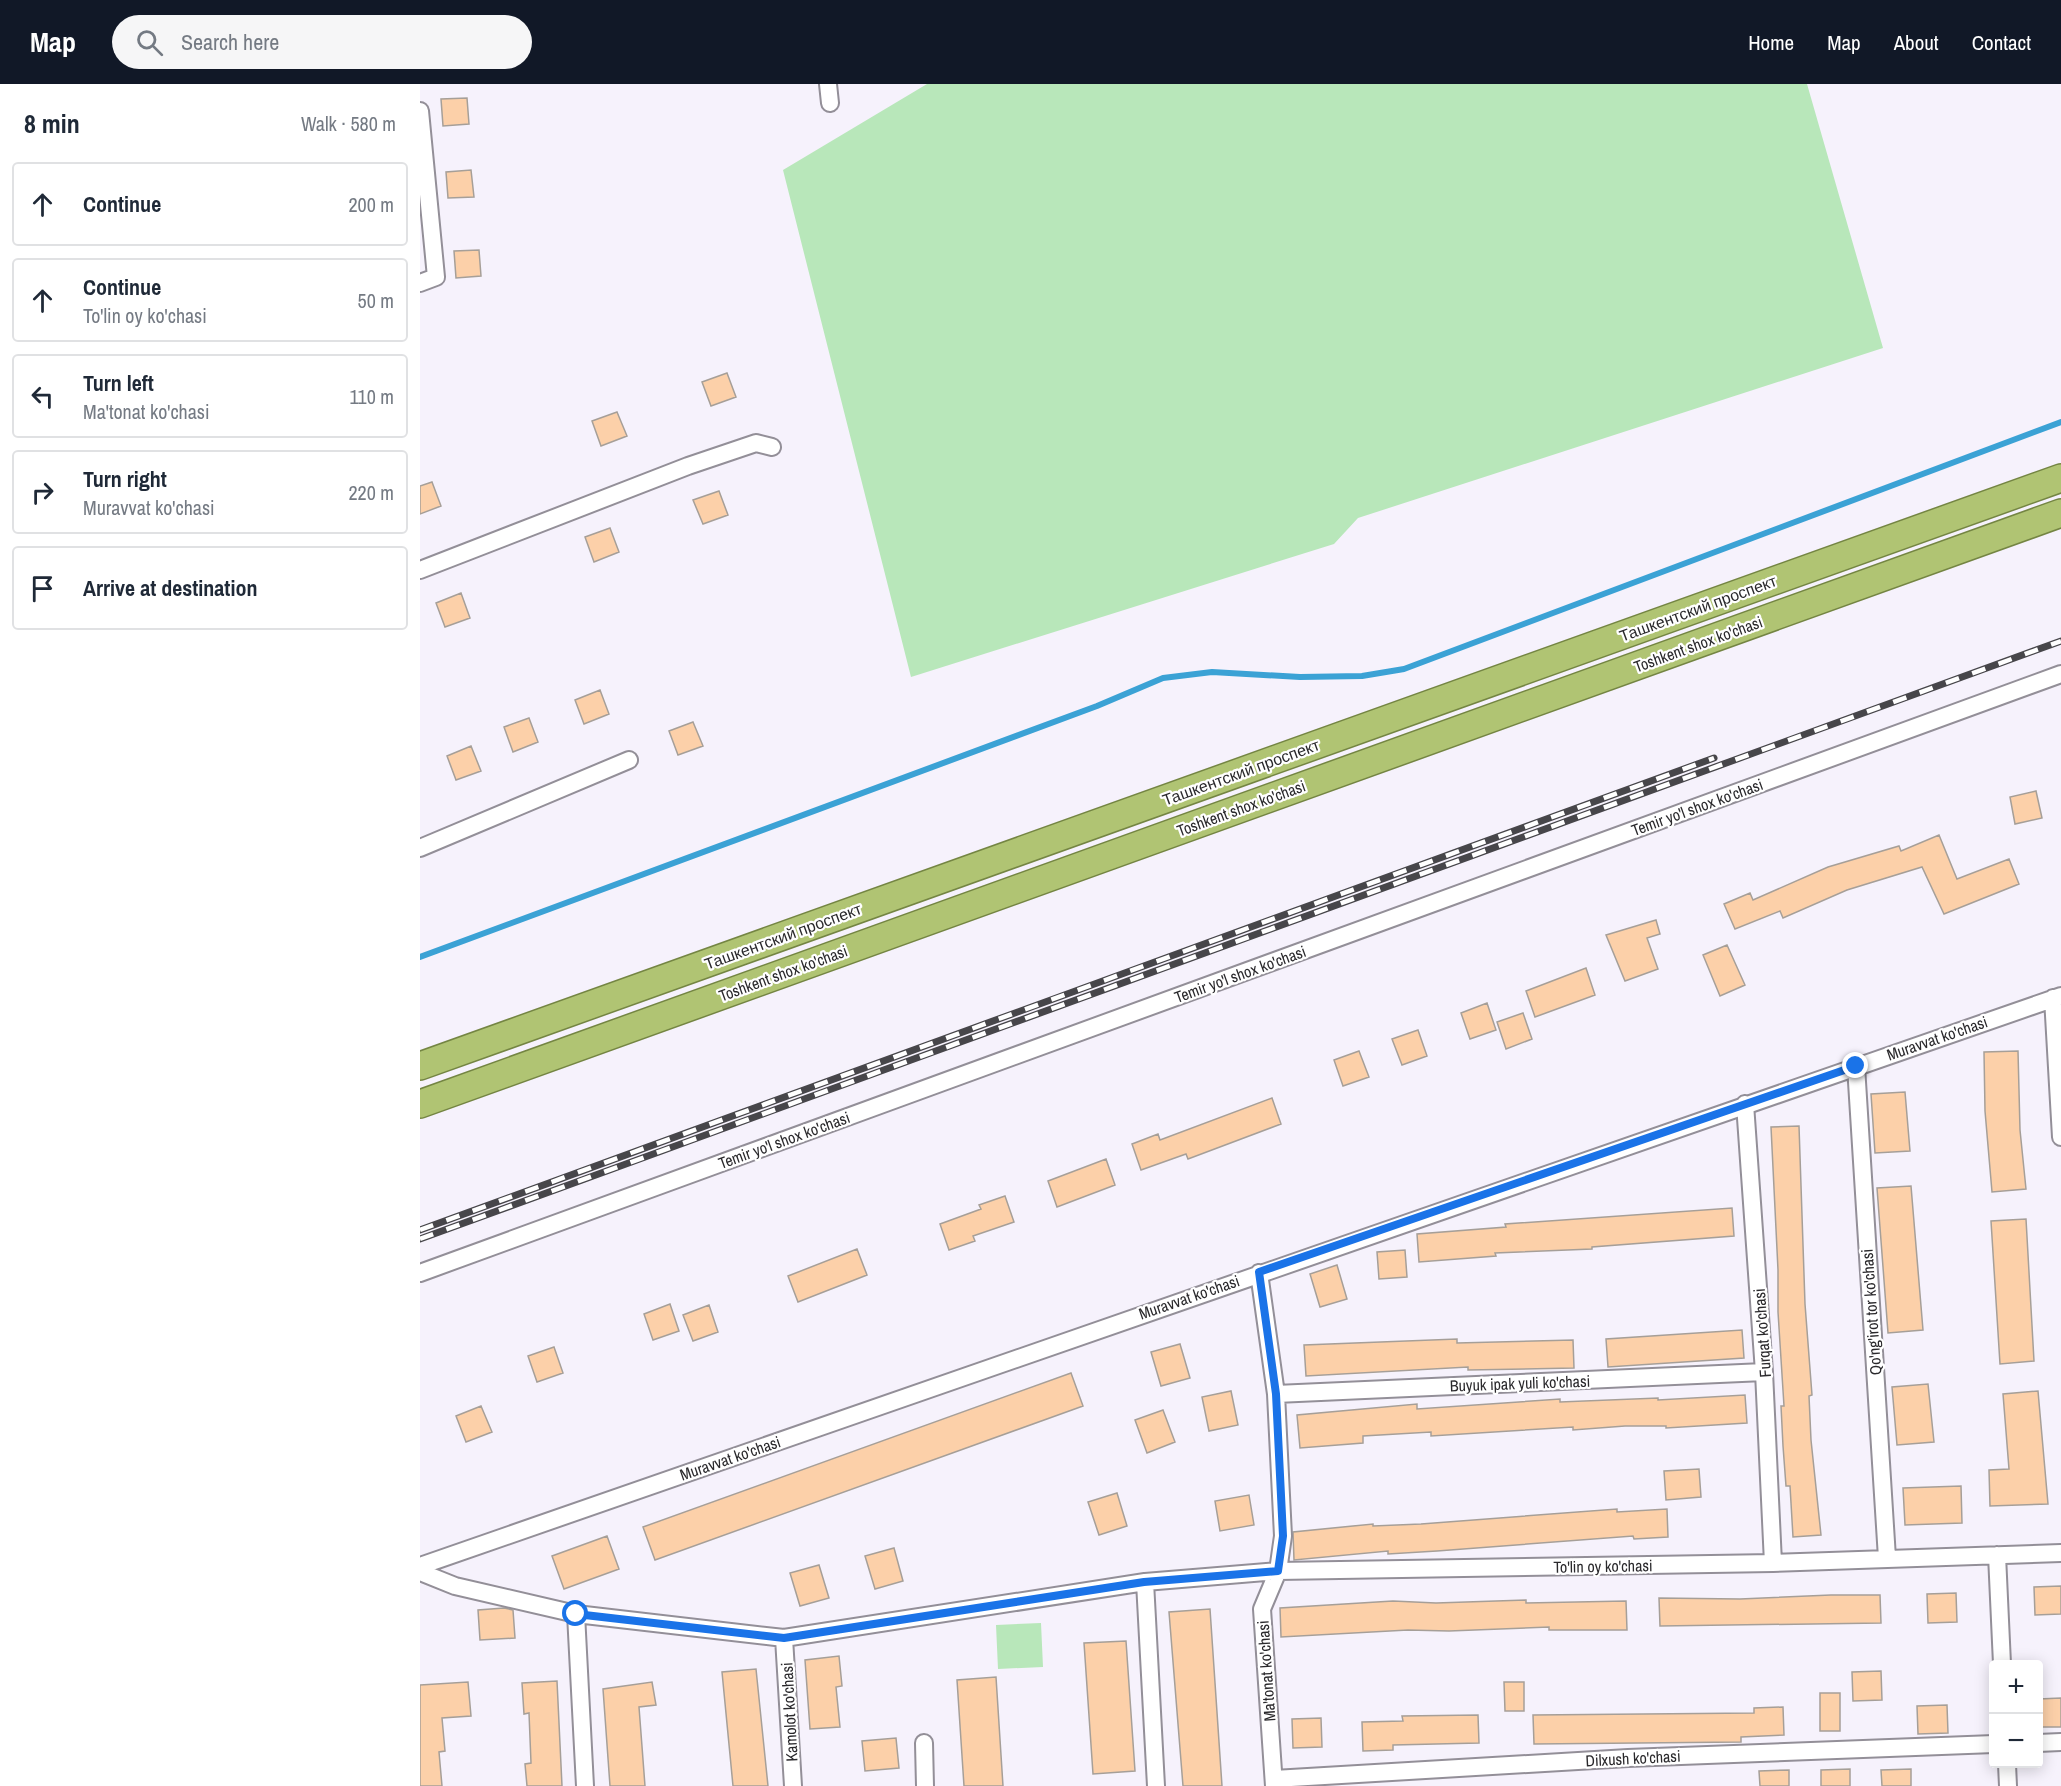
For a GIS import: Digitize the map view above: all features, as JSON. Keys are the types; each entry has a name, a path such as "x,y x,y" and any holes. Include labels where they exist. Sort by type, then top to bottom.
{"highway":[{"name":"Ташкентский проспект","path":"420,1066 2061,478"},
{"name":"Toshkent shox ko'chasi","path":"420,1104 2061,513"}],"street":[{"path":"828,84 830,103"},
{"path":"420,111 436,278 420,284"},
{"path":"420,570 722,454 756,443 772,447"},
{"name":"Temir yo'l shox ko'chasi","path":"420,1273 2061,674"},
{"path":"420,848 629,760"},
{"path":"2057,997 2061,1137"},
{"name":"Muravvat ko'chasi","path":"420,1566 1259,1272 2057,997"},
{"name":"Qo'ng'irot tor ko'chasi","path":"1856,1066 1887,1558"},
{"name":"Furqat ko'chasi","path":"1745,1104 1764,1372 1773,1563"},
{"name":"Ma'tonat ko'chasi","path":"1259,1272 1276,1394 1283,1536 1278,1571 1262,1609 1274,1783"},
{"name":"Buyuk ipak yuli ko'chasi","path":"1276,1394 1764,1372"},
{"name":"To'lin oy ko'chasi","path":"420,1572 454,1586 576,1614 784,1638 1144,1582 1278,1571 1773,1563 2061,1553"},
{"path":"1997,1556 2002,1660"},
{"path":"1144,1582 1156,1786"},
{"path":"576,1614 585,1786"},
{"name":"Kamolot ko'chasi","path":"784,1638 793,1786"},
{"path":"2043,1743 2061,1742"},
{"path":"924,1743 925,1786"},
{"name":"Dilxush ko'chasi","path":"1274,1783 1628,1758 1989,1744"},
{"path":"2007,1768 2008,1786"}],"green space":[{"path":"927,84 1807,84 1883,348 1358,518 1334,544 911,677 783,170"},
{"path":"1041,1623 1043,1667 998,1669 996,1625"}],"building":[{"path":"467,98 469,124 443,126 441,99"},
{"path":"471,170 474,197 448,198 446,172"},
{"path":"479,250 481,276 456,278 454,251"},
{"path":"727,373 736,397 711,406 702,382"},
{"path":"617,412 627,436 601,446 592,421"},
{"path":"432,482 441,506 420,514 420,486"},
{"path":"719,491 728,515 703,524 693,500"},
{"path":"610,528 619,552 594,562 585,537"},
{"path":"461,593 470,618 445,627 436,603"},
{"path":"600,690 609,714 584,724 575,700"},
{"path":"529,718 538,742 513,752 504,727"},
{"path":"693,722 703,746 678,755 669,731"},
{"path":"471,746 481,771 456,780 447,756"},
{"path":"2036,791 2042,818 2015,824 2010,797"},
{"path":"1939,835 1957,879 2009,859 2019,884 1944,914 1922,867 1847,890 1783,918 1780,911 1735,929 1724,904 1750,893 1753,900 1828,867 1899,846 1901,851"},
{"path":"1656,920 1660,934 1647,938 1658,969 1625,981 1606,935"},
{"path":"1727,945 1745,985 1720,996 1703,955"},
{"path":"1586,968 1595,995 1535,1017 1526,991"},
{"path":"1487,1003 1496,1030 1470,1039 1461,1013"},
{"path":"1523,1013 1532,1039 1506,1049 1497,1022"},
{"path":"1418,1030 1427,1056 1402,1065 1392,1039"},
{"path":"1359,1051 1369,1077 1343,1086 1334,1060"},
{"path":"2018,1051 2020,1130 2026,1189 1992,1192 1985,1111 1984,1052"},
{"path":"1905,1092 1910,1151 1875,1153 1871,1094"},
{"path":"1272,1098 1281,1124 1188,1159 1186,1154 1141,1170 1132,1144 1158,1134 1160,1140"},
{"path":"1799,1126 1805,1304 1812,1395 1809,1396 1811,1440 1821,1535 1793,1537 1790,1486 1786,1486 1783,1446 1781,1406 1784,1406 1771,1127"},
{"path":"1106,1159 1115,1185 1057,1207 1048,1181"},
{"path":"1911,1186 1923,1330 1888,1333 1877,1188"},
{"path":"1005,1196 1014,1222 973,1236 975,1241 949,1250 940,1224 981,1209 979,1205"},
{"path":"1732,1208 1734,1236 1592,1247 1592,1249 1495,1253 1496,1256 1419,1262 1417,1234 1506,1227 1505,1224"},
{"path":"2026,1219 2034,1361 2000,1364 1991,1221"},
{"path":"857,1249 867,1275 798,1302 788,1276"},
{"path":"1405,1250 1407,1277 1379,1279 1377,1252"},
{"path":"1337,1265 1347,1299 1320,1307 1310,1274"},
{"path":"670,1304 679,1331 653,1340 644,1314"},
{"path":"709,1305 718,1332 693,1341 683,1315"},
{"path":"1742,1330 1744,1358 1608,1367 1606,1339"},
{"path":"1457,1339 1457,1343 1573,1340 1574,1368 1468,1370 1468,1367 1306,1376 1304,1345"},
{"path":"1180,1344 1190,1378 1161,1386 1151,1352"},
{"path":"554,1347 563,1373 537,1382 528,1356"},
{"path":"1071,1373 1083,1406 655,1560 643,1527"},
{"path":"1928,1384 1934,1442 1897,1445 1892,1387"},
{"path":"1231,1391 1238,1425 1209,1431 1202,1397"},
{"path":"2038,1391 2048,1504 1990,1506 1989,1470 2009,1469 2003,1394"},
{"path":"1745,1395 1747,1423 1666,1428 1666,1426 1625,1426 1573,1430 1573,1427 1431,1436 1431,1432 1363,1436 1363,1443 1300,1448 1297,1415 1417,1404 1417,1409 1560,1399 1560,1402 1658,1398 1658,1400"},
{"path":"481,1406 492,1432 466,1442 456,1416"},
{"path":"1163,1410 1175,1442 1147,1453 1135,1420"},
{"path":"1699,1469 1701,1497 1666,1500 1664,1471"},
{"path":"1961,1486 1962,1523 1905,1525 1903,1488"},
{"path":"1117,1493 1127,1526 1099,1535 1088,1502"},
{"path":"1249,1495 1254,1525 1220,1531 1215,1501"},
{"path":"1617,1509 1617,1512 1667,1509 1668,1537 1634,1539 1633,1536 1388,1554 1388,1551 1294,1560 1293,1532 1373,1524 1373,1526 1421,1524"},
{"path":"607,1536 619,1569 564,1589 552,1556"},
{"path":"894,1548 903,1581 875,1589 865,1556"},
{"path":"819,1565 829,1598 800,1606 790,1573"},
{"path":"2061,1586 2061,1614 2035,1615 2034,1587"},
{"path":"1956,1593 1957,1622 1928,1623 1927,1594"},
{"path":"1880,1595 1881,1623 1660,1626 1659,1598 1740,1599"},
{"path":"1526,1600 1526,1603 1626,1601 1627,1630 1549,1630 1549,1627 1449,1631 1408,1630 1281,1637 1280,1608 1393,1601 1436,1603"},
{"path":"504,1608 513,1610 515,1638 480,1640 478,1610"},
{"path":"1210,1609 1222,1786 1183,1786 1169,1612"},
{"path":"1126,1641 1135,1771 1093,1774 1084,1643"},
{"path":"839,1656 842,1686 836,1687 840,1727 810,1729 805,1660"},
{"path":"756,1669 768,1786 733,1786 722,1672"},
{"path":"1881,1671 1882,1700 1853,1701 1852,1672"},
{"path":"996,1677 1003,1786 964,1786 957,1680"},
{"path":"557,1681 562,1786 527,1786 525,1764 531,1763 529,1713 524,1714 522,1683"},
{"path":"468,1682 471,1716 442,1718 445,1751 439,1752 442,1786 420,1786 420,1685"},
{"path":"652,1682 656,1705 639,1707 645,1786 610,1786 603,1689"},
{"path":"1504,1682 1524,1682 1524,1711 1505,1711"},
{"path":"1820,1693 1840,1693 1840,1731 1820,1731"},
{"path":"2061,1698 2061,1727 2043,1727 2043,1699"},
{"path":"1947,1705 1948,1733 1918,1734 1917,1706"},
{"path":"1783,1707 1784,1735 1741,1737 1741,1742 1534,1744 1533,1715 1754,1713 1754,1708"},
{"path":"1478,1715 1479,1743 1393,1745 1393,1750 1363,1751 1362,1722 1403,1721 1402,1716"},
{"path":"1321,1718 1322,1747 1293,1748 1292,1719"},
{"path":"896,1738 899,1768 865,1771 862,1741"},
{"path":"1850,1769 1850,1786 1821,1786 1821,1770"},
{"path":"1911,1769 1911,1786 1882,1786 1881,1770"},
{"path":"1789,1770 1789,1786 1760,1786 1759,1771"}],"waterway":[{"path":"420,957 1097,706 1163,678 1212,672 1300,677 1362,676 1404,669 2061,422"}],"railway":[{"path":"420,1239 2061,641"},
{"path":"420,1230 1714,758"}],"route":[{"path":"576,1614 784,1638 1144,1582 1278,1571 1283,1536 1276,1394 1259,1272 1856,1066"}]}
